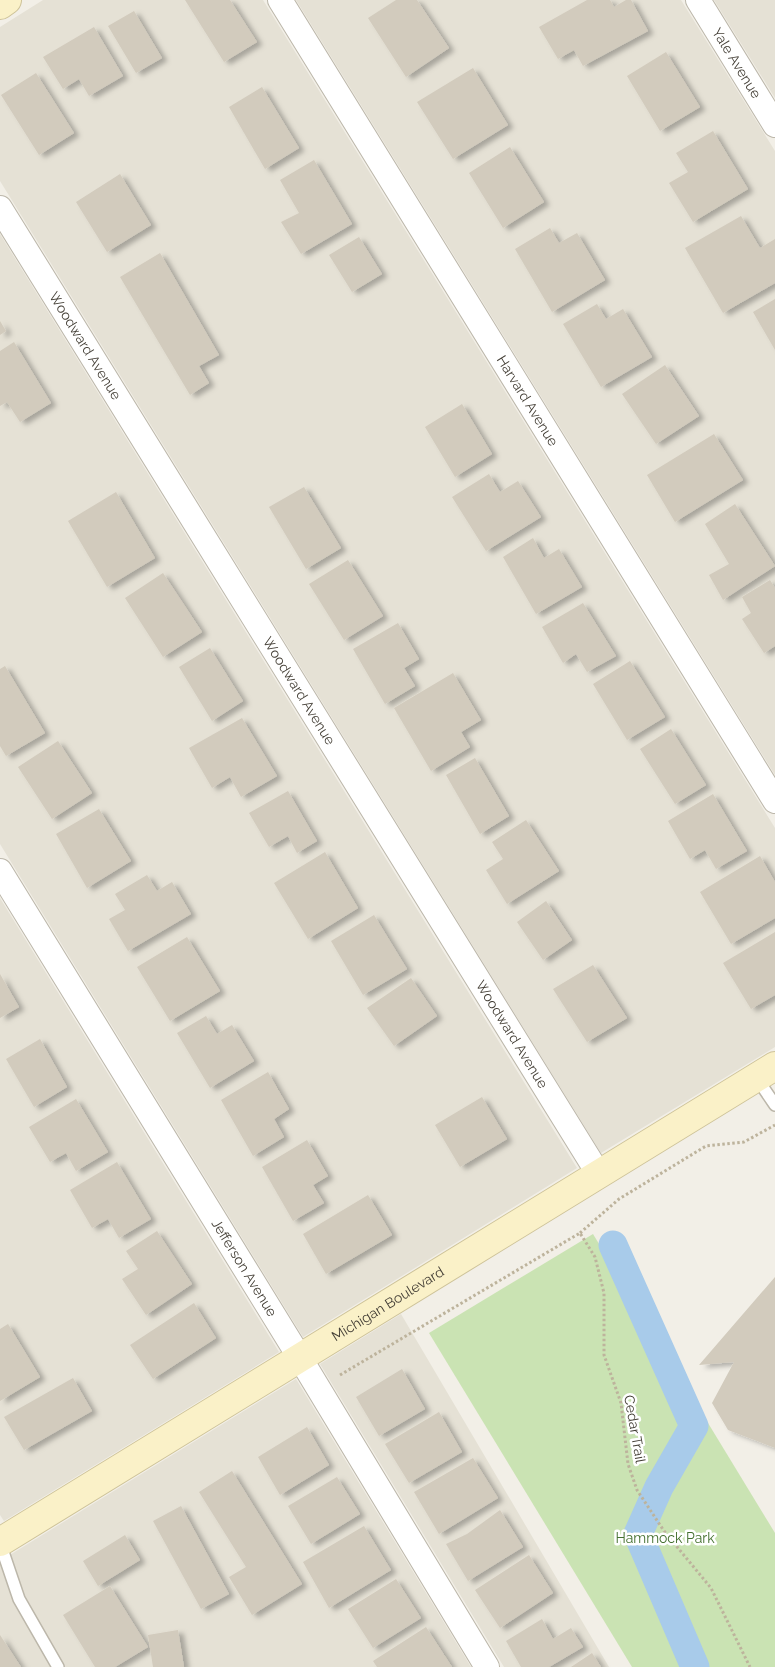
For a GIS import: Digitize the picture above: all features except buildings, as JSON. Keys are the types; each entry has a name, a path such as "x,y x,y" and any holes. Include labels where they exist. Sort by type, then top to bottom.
{"street":[{"path":"0,5 8,0"},
{"name":"Harvard Avenue","path":"280,0 775,801"},
{"name":"Yale Avenue","path":"698,0 775,125"},
{"name":"Woodward Avenue","path":"0,208 598,1173"},
{"name":"Jefferson Avenue","path":"0,871 300,1358 487,1667"},
{"name":"Michigan Boulevard","path":"0,1542 765,1072"}],"lane":[{"path":"765,1072 775,1105"},
{"path":"0,1542 18,1599 58,1667"}],"path":[{"path":"318,1388 580,1233 619,1199 706,1146 744,1142 775,1124"},
{"name":"Cedar Trail","path":"580,1233 595,1257 604,1293 604,1355 621,1403 628,1464 637,1490 664,1531 711,1588 750,1667"}],"shaded area":[{"path":"43,0 263,0 775,828 775,1047 601,1153 0,181 0,27"},
{"path":"296,0 681,0 775,151 775,775"},
{"path":"714,0 775,0 775,98"},
{"path":"0,234 577,1168 303,1337 0,844"},
{"path":"0,898 279,1352 4,1521 0,1515"},
{"path":"401,1314 609,1667 504,1667 320,1364"},
{"path":"296,1379 471,1667 0,1667 0,1561"}],"green space":[{"name":"Hammock Park","path":"593,1234 775,1533 775,1667 632,1667 429,1333"}],"waterway":[{"path":"613,1245 694,1426 659,1487 638,1534 695,1667"}]}
